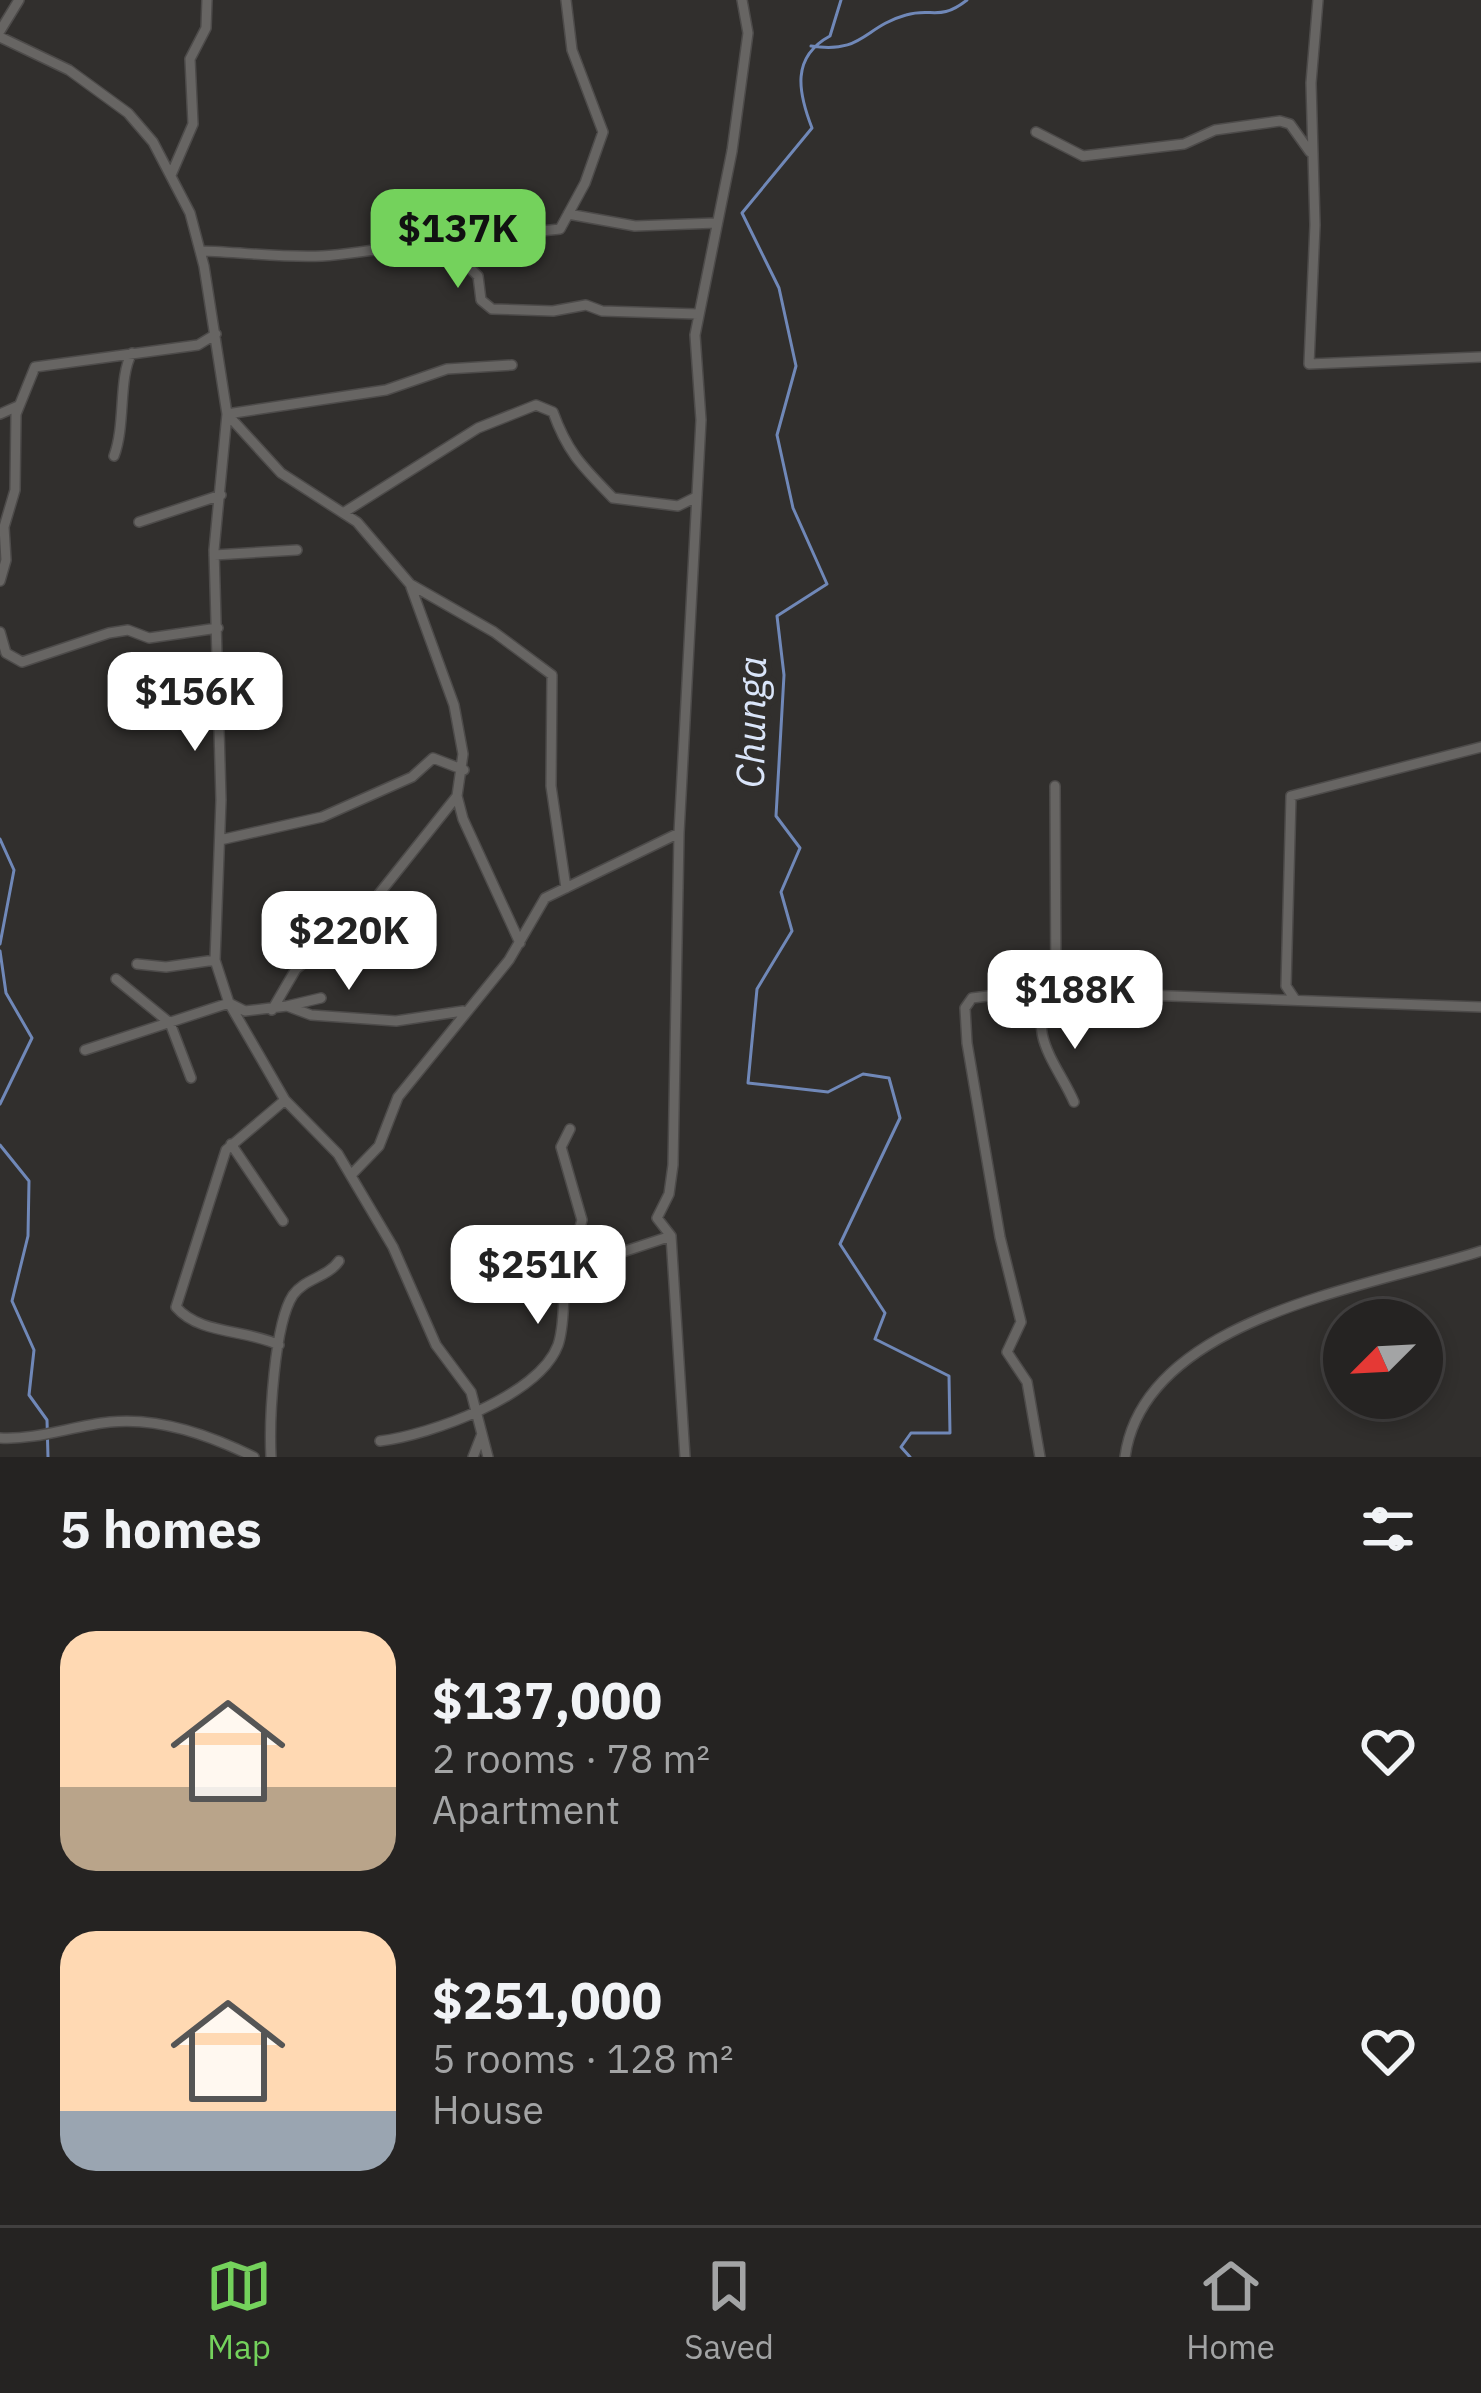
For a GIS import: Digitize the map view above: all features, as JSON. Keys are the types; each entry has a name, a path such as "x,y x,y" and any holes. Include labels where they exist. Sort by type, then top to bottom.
{"street":[{"path":"19,0 0,34 114,100 142,127 171,175 201,250 226,414 214,555 220,841 214,960 229,1003 285,1100 331,1145 393,1247 436,1345 464,1380 478,1409 488,1457"},
{"path":"171,175 193,124 190,59 206,28 207,0"},
{"path":"201,250 327,256 374,247 448,250 475,238 560,229 603,132 572,50 566,0"},
{"path":"685,1457 670,1236 657,1218 669,1194 673,1165 698,314 748,33 742,0"},
{"path":"1318,0 1309,364 1481,357"},
{"path":"1036,132 1083,156 1184,144 1215,130 1280,121 1290,124 1312,155"},
{"path":"568,214 635,226 716,224"},
{"path":"448,250 478,276 485,307 553,311 586,304 602,311 698,314"},
{"path":"0,581 6,560 4,526 15,490 18,406 40,364 198,345 216,334"},
{"path":"114,456 125,422 125,364 132,353"},
{"path":"226,414 386,390 447,369 512,365"},
{"path":"343,513 478,428 536,405 553,412 573,460 602,482 613,498 678,506 696,497"},
{"path":"0,414 18,406"},
{"path":"226,414 281,473 357,522 410,584 494,632 552,675 551,786 566,888"},
{"path":"139,521 221,495"},
{"path":"214,555 297,550"},
{"path":"272,1010 296,968 358,919 458,796 464,770 454,705 410,584"},
{"path":"0,632 6,652 22,662 109,633 128,630 149,638 218,628"},
{"path":"1301,1000 1286,986 1291,796 1481,747"},
{"path":"220,841 311,821 412,777 433,758 464,770"},
{"path":"1055,786 1056,994 1043,1007 1041,1035 1074,1102"},
{"path":"458,796 520,943"},
{"path":"351,1175 380,1146 398,1097 520,943 545,898 680,833"},
{"path":"137,964 166,968 214,960"},
{"path":"116,979 170,1023 191,1078"},
{"path":"1040,1457 1028,1382 1007,1352 1021,1322 1000,1238 965,1009 983,994 1481,1007"},
{"path":"85,1050 229,1003 245,1011 272,1010 321,998"},
{"path":"287,1006 311,1015 396,1022 463,1011"},
{"path":"278,1345 241,1330 221,1331 176,1310 200,1217 231,1144 285,1100"},
{"path":"380,1441 406,1438 516,1390 555,1351 568,1270 582,1220 561,1148 571,1129"},
{"path":"231,1144 283,1221"},
{"path":"568,1270 670,1236"},
{"path":"1125,1457 1137,1409 1162,1376 1186,1360 1326,1291 1481,1251"},
{"path":"271,1457 278,1345 292,1297 339,1261"},
{"path":"0,1438 30,1440 137,1421 221,1440 254,1457"},
{"path":"473,1457 482,1432"}],"waterway":[{"name":"Chunga","path":"841,0 830,36 803,65 801,89 812,128 742,213 779,288 796,366 777,435 793,508 827,584 777,616 784,675 776,816 800,848 781,892 792,931 757,989 748,1083 828,1092 863,1074 889,1078 900,1118 840,1244 885,1313 875,1339 949,1376 950,1433 911,1433 901,1447 910,1457"},
{"path":"811,46 853,43 892,20 942,12 967,0"},
{"path":"0,839 14,870 0,944"},
{"path":"0,951 6,993 32,1038 0,1104"},
{"path":"0,1145 29,1181 28,1236 12,1301 34,1350 29,1395 47,1420 48,1457"}]}
